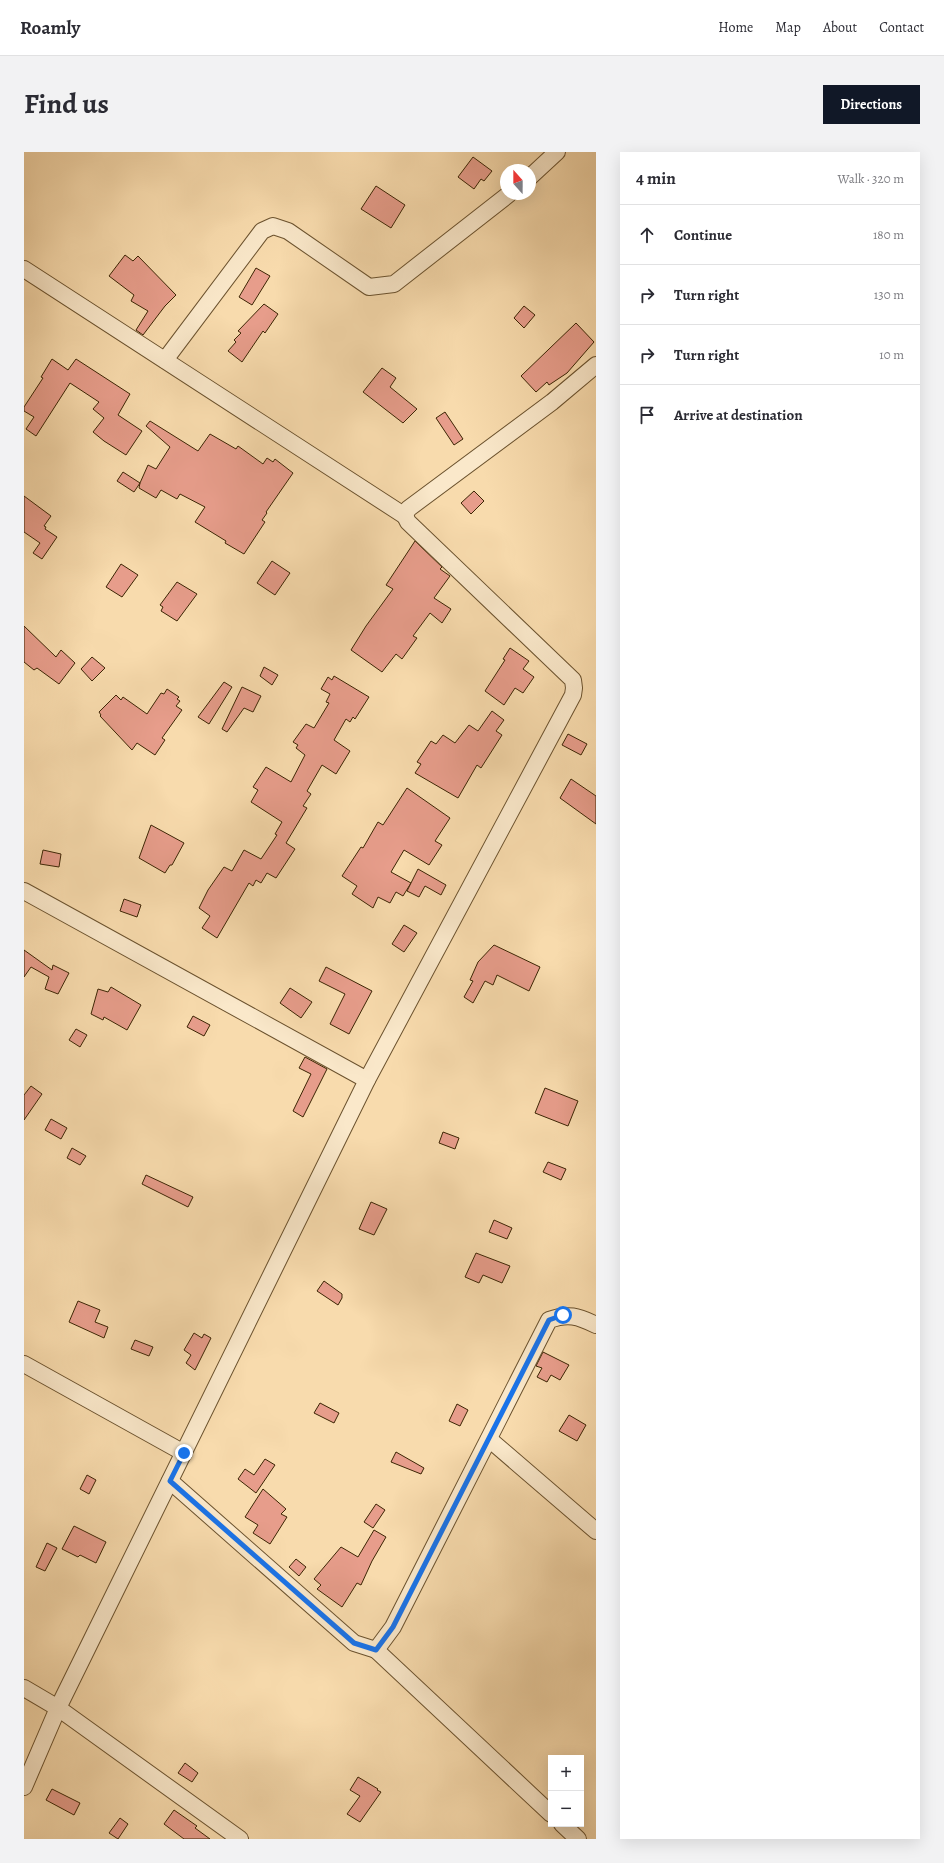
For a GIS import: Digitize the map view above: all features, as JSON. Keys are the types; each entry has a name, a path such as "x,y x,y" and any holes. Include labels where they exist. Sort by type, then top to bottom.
{"street":[{"path":"536,171 557,152"},
{"path":"165,360 262,231 273,226 288,232 369,287 394,284 501,200"},
{"path":"24,269 405,516 408,522 573,680 574,688 573,695 367,1080 58,1708 24,1787"},
{"path":"405,516 408,509 552,402 596,364"},
{"path":"24,891 367,1080"},
{"path":"376,1650 393,1627 549,1320 563,1315 583,1319 596,1325"},
{"path":"24,1364 184,1453"},
{"path":"489,1439 596,1531"},
{"path":"170,1481 354,1643 376,1650 548,1811"},
{"path":"24,1688 58,1708 240,1839"},
{"path":"565,1827 578,1839"}],"building":[{"path":"473,157 492,171 484,181 481,179 474,189 458,177"},
{"path":"376,186 405,205 391,228 361,209"},
{"path":"125,255 133,261 138,256 176,295 165,306 143,335 136,330 148,311 131,301 134,295 109,276"},
{"path":"256,268 270,276 252,305 239,297"},
{"path":"264,304 278,314 265,333 263,331 242,362 228,351 236,342 234,340 241,333 238,331"},
{"path":"524,306 535,315 524,328 514,318"},
{"path":"576,323 594,342 567,373 549,385 547,382 536,392 521,376"},
{"path":"52,359 68,370 76,359 130,394 118,415 142,431 126,455 93,432 104,418 93,409 99,402 70,383 36,436 26,429 34,417 24,411 24,407 43,378 41,377"},
{"path":"382,368 396,378 390,387 417,409 403,423 363,392"},
{"path":"445,412 463,439 454,445 436,418"},
{"path":"150,421 198,451 210,434 236,449 238,446 263,464 267,458 273,462 275,459 293,473 266,512 267,513 262,520 265,522 244,554 195,522 205,507 180,494 177,499 161,490 156,498 139,488 148,465 156,469 170,447 146,426"},
{"path":"123,472 140,483 134,492 117,481"},
{"path":"474,491 484,501 471,514 461,503"},
{"path":"24,496 51,516 44,526 46,527 45,529 57,537 42,559 33,553 40,543 24,532"},
{"path":"415,541 442,567 440,569 450,576 434,598 451,609 442,623 430,613 413,636 417,638 402,659 396,654 382,672 351,650 366,626 393,589 386,585"},
{"path":"272,561 290,573 275,595 257,583"},
{"path":"121,564 138,575 122,597 106,587"},
{"path":"177,582 197,594 177,621 161,611 163,607 160,605"},
{"path":"24,626 56,657 61,650 75,663 59,684 37,668 34,670 24,662"},
{"path":"510,648 529,661 523,669 534,677 523,693 515,688 504,705 485,691 505,660 503,659"},
{"path":"92,657 105,668 92,681 81,669"},
{"path":"264,667 278,675 272,685 260,676"},
{"path":"334,676 369,697 355,719 353,717 350,722 346,719 334,740 350,751 336,774 322,765 307,791 311,794 303,806 307,808 286,843 295,849 276,878 267,873 261,883 256,880 253,886 249,883 217,938 202,928 210,916 199,908 208,890 224,867 232,871 244,850 261,859 277,835 275,834 282,822 251,802 258,790 253,787 266,767 291,782 305,755 296,748 298,745 293,742 306,724 314,728 329,703 326,702 330,694 321,689 328,677 332,680"},
{"path":"224,682 232,687 209,724 198,717"},
{"path":"242,687 261,696 253,712 244,708 227,732 222,729"},
{"path":"167,689 179,697 177,699 180,701 176,706 182,710 162,738 165,740 155,755 137,743 132,750 100,716 101,715 99,712 116,695 121,700 123,697 147,714 161,693 164,694"},
{"path":"492,711 504,720 496,731 502,735 481,768 477,765 458,798 415,773 421,764 417,762 431,741 436,744 443,735 455,743 469,725 478,731"},
{"path":"568,734 587,744 581,755 562,745"},
{"path":"571,779 596,796 596,824 560,798"},
{"path":"407,788 450,818 435,841 442,845 429,865 404,850 391,872 411,883 403,896 396,892 390,903 378,897 373,908 352,894 357,886 342,876 361,847 363,848 378,822 383,825"},
{"path":"151,825 184,843 172,865 170,865 165,873 139,858"},
{"path":"43,850 61,854 59,867 40,864"},
{"path":"418,869 446,885 441,895 425,886 419,897 407,891"},
{"path":"124,899 141,905 137,917 120,911"},
{"path":"404,925 417,933 404,952 392,944"},
{"path":"494,945 540,967 529,991 497,975 493,985 485,981 473,1003 464,997 473,981 470,980 478,962"},
{"path":"24,950 52,970 53,965 69,973 58,994 45,989 49,977 31,967 24,977"},
{"path":"326,967 372,991 349,1034 330,1024 345,994 319,981"},
{"path":"111,987 141,1005 127,1030 104,1017 103,1020 91,1014 98,989 108,992"},
{"path":"290,988 312,1002 301,1018 280,1003"},
{"path":"193,1016 210,1025 204,1036 187,1027"},
{"path":"76,1029 87,1035 80,1047 69,1040"},
{"path":"305,1057 327,1069 303,1117 293,1111 311,1074 299,1068"},
{"path":"31,1086 42,1094 24,1120 24,1095"},
{"path":"545,1088 578,1101 568,1126 535,1113"},
{"path":"51,1119 67,1128 61,1139 45,1130"},
{"path":"443,1132 459,1138 455,1149 439,1143"},
{"path":"72,1148 86,1156 80,1165 67,1158"},
{"path":"548,1162 566,1169 561,1180 543,1172"},
{"path":"146,1175 193,1197 188,1207 142,1184"},
{"path":"371,1202 387,1209 374,1235 359,1229"},
{"path":"494,1220 512,1228 507,1239 489,1232"},
{"path":"476,1253 510,1266 502,1283 483,1275 479,1283 465,1277"},
{"path":"324,1281 342,1294 342,1298 338,1305 317,1291"},
{"path":"78,1301 100,1310 95,1322 108,1327 104,1338 69,1322"},
{"path":"194,1333 202,1338 204,1334 211,1338 195,1370 186,1363 191,1355 184,1350"},
{"path":"135,1340 153,1347 149,1356 131,1349"},
{"path":"543,1352 569,1365 560,1380 551,1375 547,1382 537,1377 542,1368 536,1366"},
{"path":"320,1403 339,1413 334,1423 314,1413"},
{"path":"457,1404 468,1410 460,1426 449,1421"},
{"path":"569,1415 586,1425 577,1441 559,1431"},
{"path":"396,1452 424,1468 421,1474 391,1462"},
{"path":"265,1459 275,1465 256,1493 238,1479 245,1469 254,1475"},
{"path":"87,1475 96,1480 89,1494 80,1489"},
{"path":"263,1489 286,1509 281,1514 287,1517 270,1544 253,1533 258,1525 245,1517"},
{"path":"376,1504 385,1510 373,1528 364,1522"},
{"path":"74,1526 106,1542 96,1563 80,1555 78,1557 62,1549"},
{"path":"374,1530 386,1537 372,1561 361,1585 357,1583 342,1607 317,1589 321,1585 314,1579 341,1547 358,1557"},
{"path":"47,1543 57,1548 45,1571 36,1567"},
{"path":"296,1559 306,1567 299,1576 289,1567"},
{"path":"185,1763 198,1773 192,1782 178,1773"},
{"path":"358,1777 381,1792 360,1822 347,1814 360,1796 350,1790"},
{"path":"52,1789 80,1803 74,1815 46,1800"},
{"path":"174,1810 197,1826 195,1828 210,1839 184,1839 164,1824"},
{"path":"120,1818 128,1824 118,1839 109,1833"}],"route":[{"path":"184,1453 170,1481 354,1643 376,1650 393,1627 549,1320 563,1315"}]}
